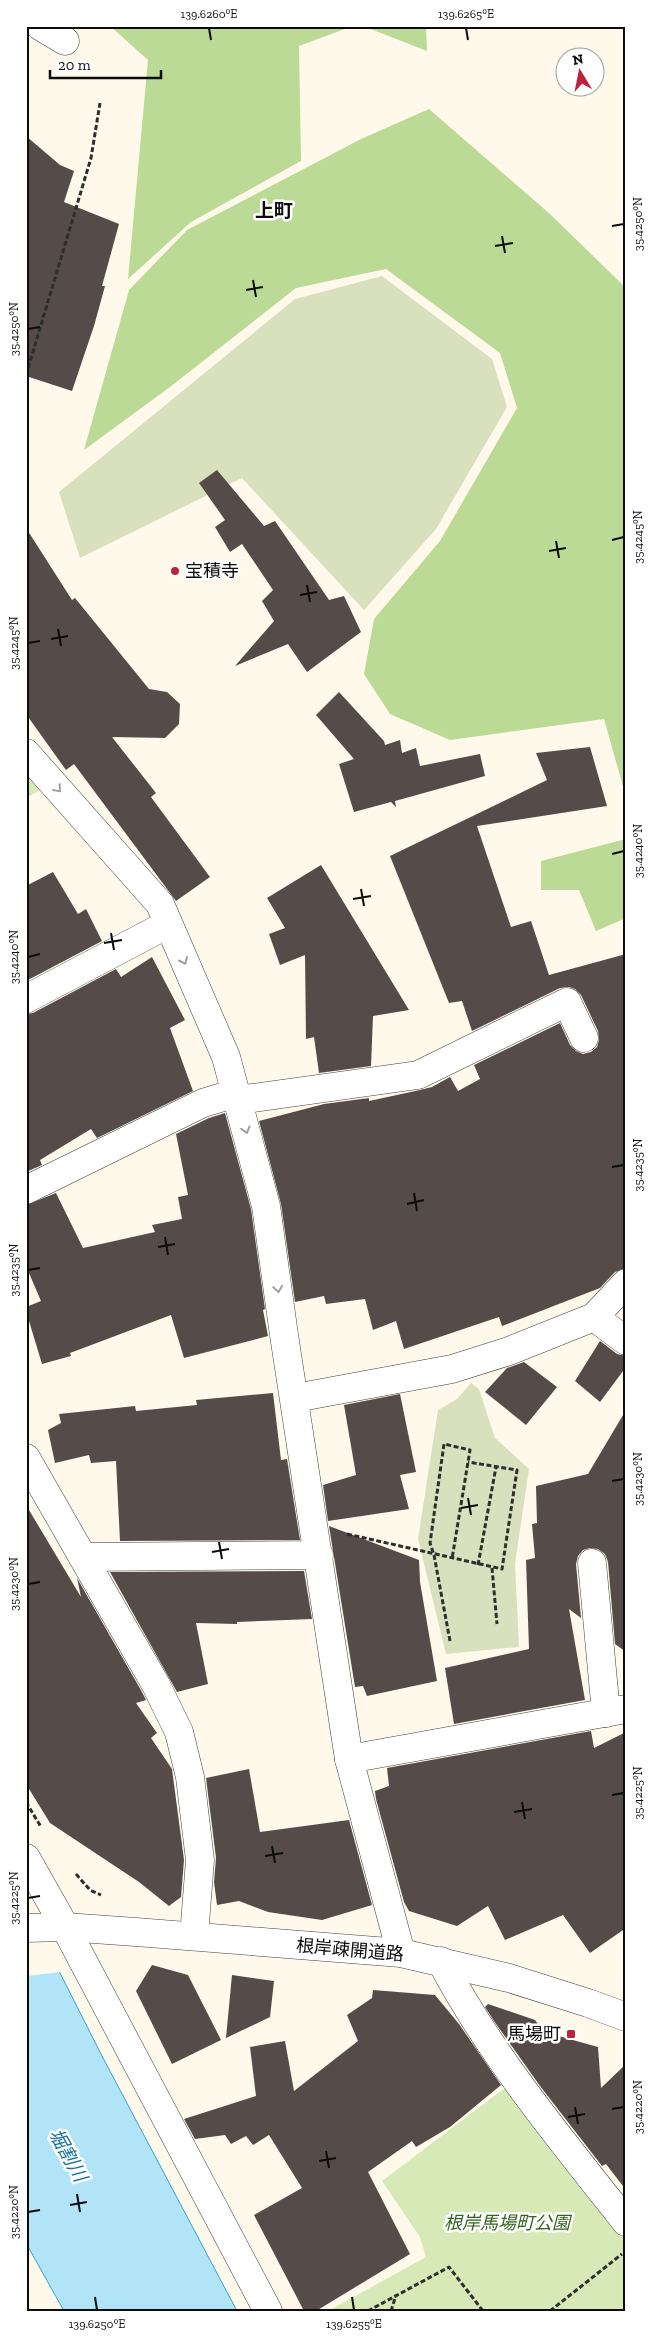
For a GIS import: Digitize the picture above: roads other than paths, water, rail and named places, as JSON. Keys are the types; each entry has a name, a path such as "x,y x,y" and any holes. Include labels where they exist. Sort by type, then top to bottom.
{"street":[{"path":"40,26 64,40"},
{"path":"26,753 160,904 226,1057 266,1206 349,1759 401,1953"},
{"path":"26,999 168,924"},
{"path":"26,1190 203,1103 237,1097 418,1075 566,1002 584,1038"},
{"path":"295,1398 452,1369 509,1351 594,1317 626,1283"},
{"path":"594,1317 626,1341"},
{"path":"26,1458 156,1685 179,1732 190,1777 200,1860 194,1936"},
{"path":"83,1557 317,1544"},
{"path":"349,1759 616,1711 592,1563"},
{"path":"26,1858 65,1927 268,2311"},
{"name":"根岸疎開道路","path":"32,1928 65,1927 401,1953 509,1978 588,2003 626,2018"},
{"path":"441,1962 458,1994 491,2043 626,2222"}],"water":[{"name":"堀割川","path":"26,1906 102,2056 237,2311 64,2311 26,2243"}],"place":[{"name":"宝積寺","path":"175,571"},
{"name":"馬場町","path":"571,2034"}],"district":[{"name":"上町","path":"274,210"}],"park label":[{"name":"根岸馬場町公園","path":"507,2223"}]}
